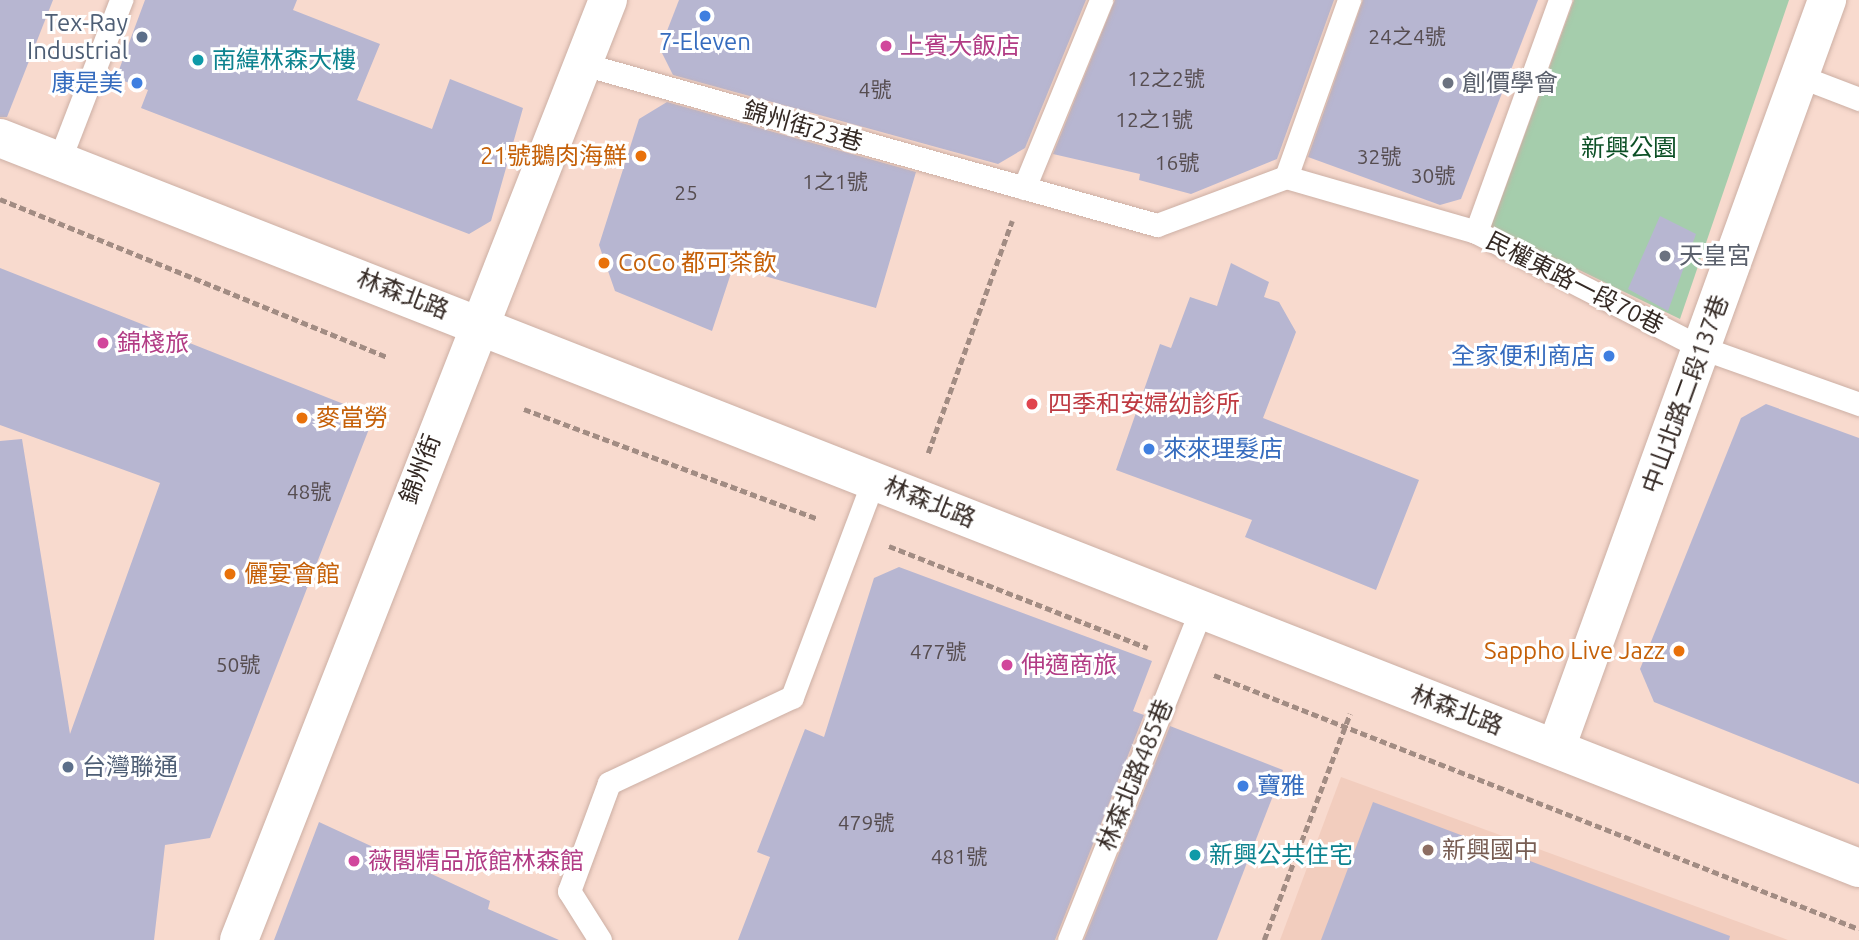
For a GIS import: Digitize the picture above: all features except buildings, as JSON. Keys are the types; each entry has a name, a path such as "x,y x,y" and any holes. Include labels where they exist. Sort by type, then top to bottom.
{"street":[{"name":"錦州街","path":"239,940 478,323 608,0"},
{"name":"中山北路二段137巷","path":"1556,748 1827,0"},
{"name":"林森北路","path":"0,138 478,323 1859,868"}],"lane":[{"path":"59,161 121,0"},
{"path":"1024,188 1101,0"},
{"path":"1286,177 1349,0"},
{"path":"1476,232 1560,0"},
{"name":"錦州街23巷","path":"583,64 1157,225 1286,177"},
{"path":"1799,76 1859,99"},
{"name":"民權東路一段70巷","path":"1286,177 1476,232 1702,348 1859,404"},
{"path":"600,940 569,891 609,783 792,697 874,479"},
{"name":"林森北路485巷","path":"1069,940 1201,610"}],"path":[{"path":"912,496 1024,188"},
{"path":"0,199 388,356"},
{"path":"1264,940 1367,675"}],"shaded area":[{"name":"新興國中","path":"1341,777 1788,940 1280,940"}],"green space":[{"name":"新興公園","path":"1574,0 1789,0 1680,319 1491,227"}],"place":[{"name":"7-Eleven","path":"705,16"},
{"name":"Tex-Ray Industrial","path":"142,37"},
{"name":"上賓大飯店","path":"886,46"},
{"name":"南緯林森大樓","path":"198,60"},
{"name":"康是美","path":"137,83"},
{"name":"創價學會","path":"1448,83"},
{"name":"21號鵝肉海鮮","path":"641,156"},
{"name":"天皇宮","path":"1665,256"},
{"name":"CoCo 都可茶飲","path":"604,263"},
{"name":"錦棧旅","path":"103,343"},
{"name":"全家便利商店","path":"1609,356"},
{"name":"四季和安婦幼診所","path":"1032,404"},
{"name":"麥當勞","path":"302,418"},
{"name":"來來理髮店","path":"1149,449"},
{"name":"儷宴會館","path":"230,574"},
{"name":"Sappho Live Jazz","path":"1679,651"},
{"name":"伸適商旅","path":"1007,665"},
{"name":"台灣聯通","path":"68,767"},
{"name":"寶雅","path":"1243,786"},
{"name":"新興國中","path":"1428,850"},
{"name":"新興公共住宅","path":"1195,855"},
{"name":"薇閣精品旅館林森館","path":"354,861"}]}
